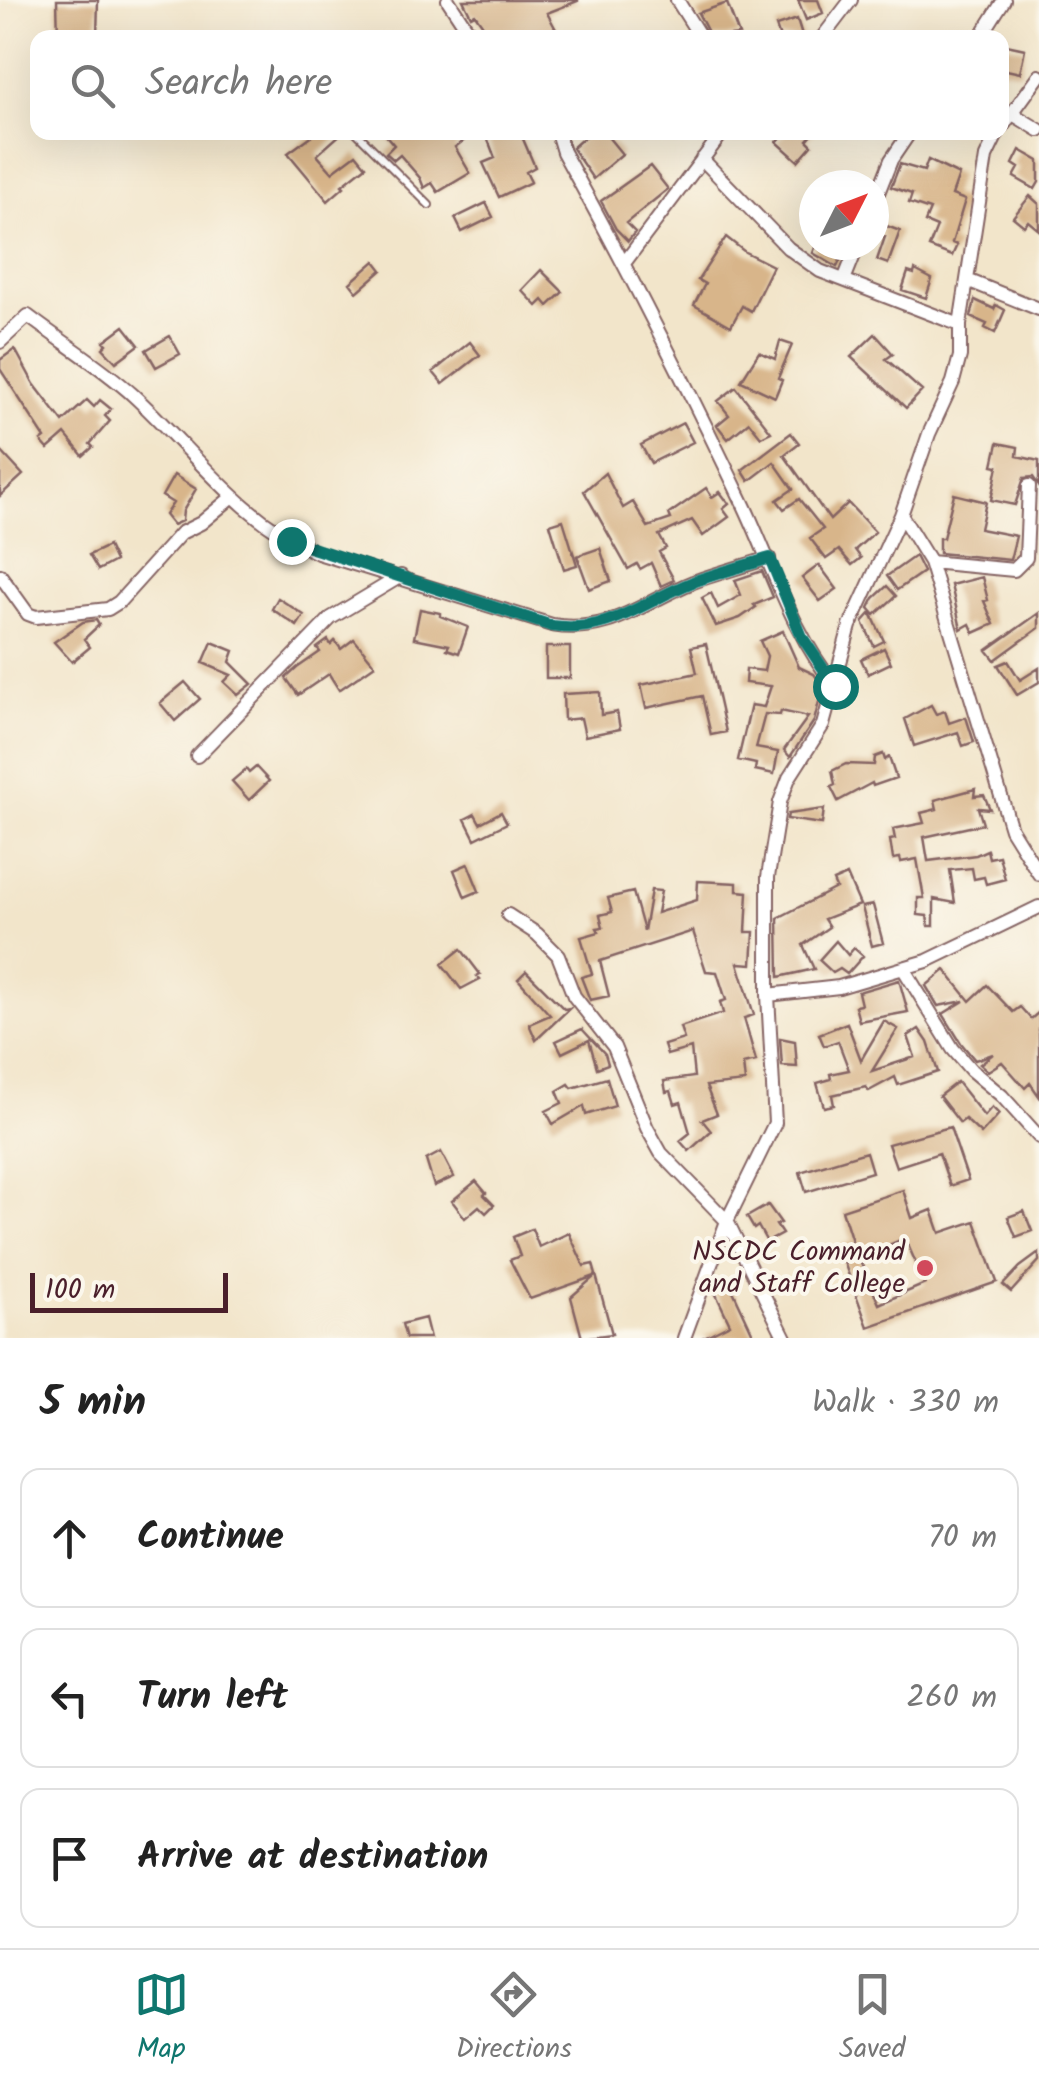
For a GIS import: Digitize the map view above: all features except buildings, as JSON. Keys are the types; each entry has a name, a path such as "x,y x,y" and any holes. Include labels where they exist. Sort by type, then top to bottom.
{"street":[{"path":"448,0 468,30"},
{"path":"677,0 696,30"},
{"path":"828,30 851,0"},
{"path":"985,30 1004,0"},
{"path":"1009,115 1039,76"},
{"path":"1011,112 1039,130"},
{"path":"559,140 625,262 770,558 802,637 835,686"},
{"path":"625,262 716,140"},
{"path":"888,170 905,140"},
{"path":"684,1338 726,1221 775,1122 768,994 768,876 777,814 788,778 823,725 850,626 901,515 929,434 953,382 960,356 960,324 986,157 995,140"},
{"path":"702,160 800,258 820,271 960,324"},
{"path":"844,280 852,260"},
{"path":"967,280 1039,309"},
{"path":"0,342 28,316 132,394 232,497 291,541 318,553 552,626 572,628 609,622 695,582 770,558"},
{"path":"930,562 1014,570 1033,552 1029,486"},
{"path":"0,575 28,614 36,617 108,608 119,602 181,534 232,497"},
{"path":"901,515 930,562 1012,829 1039,874"},
{"path":"198,756 331,618 401,576"},
{"path":"768,994 839,987 927,961 1039,907"},
{"path":"508,915 537,934 558,955 574,996 614,1047 661,1153 726,1221 785,1338"},
{"path":"903,968 962,1060 1039,1137"}],"lane":[{"path":"364,140 430,205"}],"place":[{"name":"NSCDC Command and Staff College","path":"925,1268"}],"route":[{"path":"291,541 318,553 552,626 572,628 596,627 695,582 770,558 810,654 835,686"}]}
